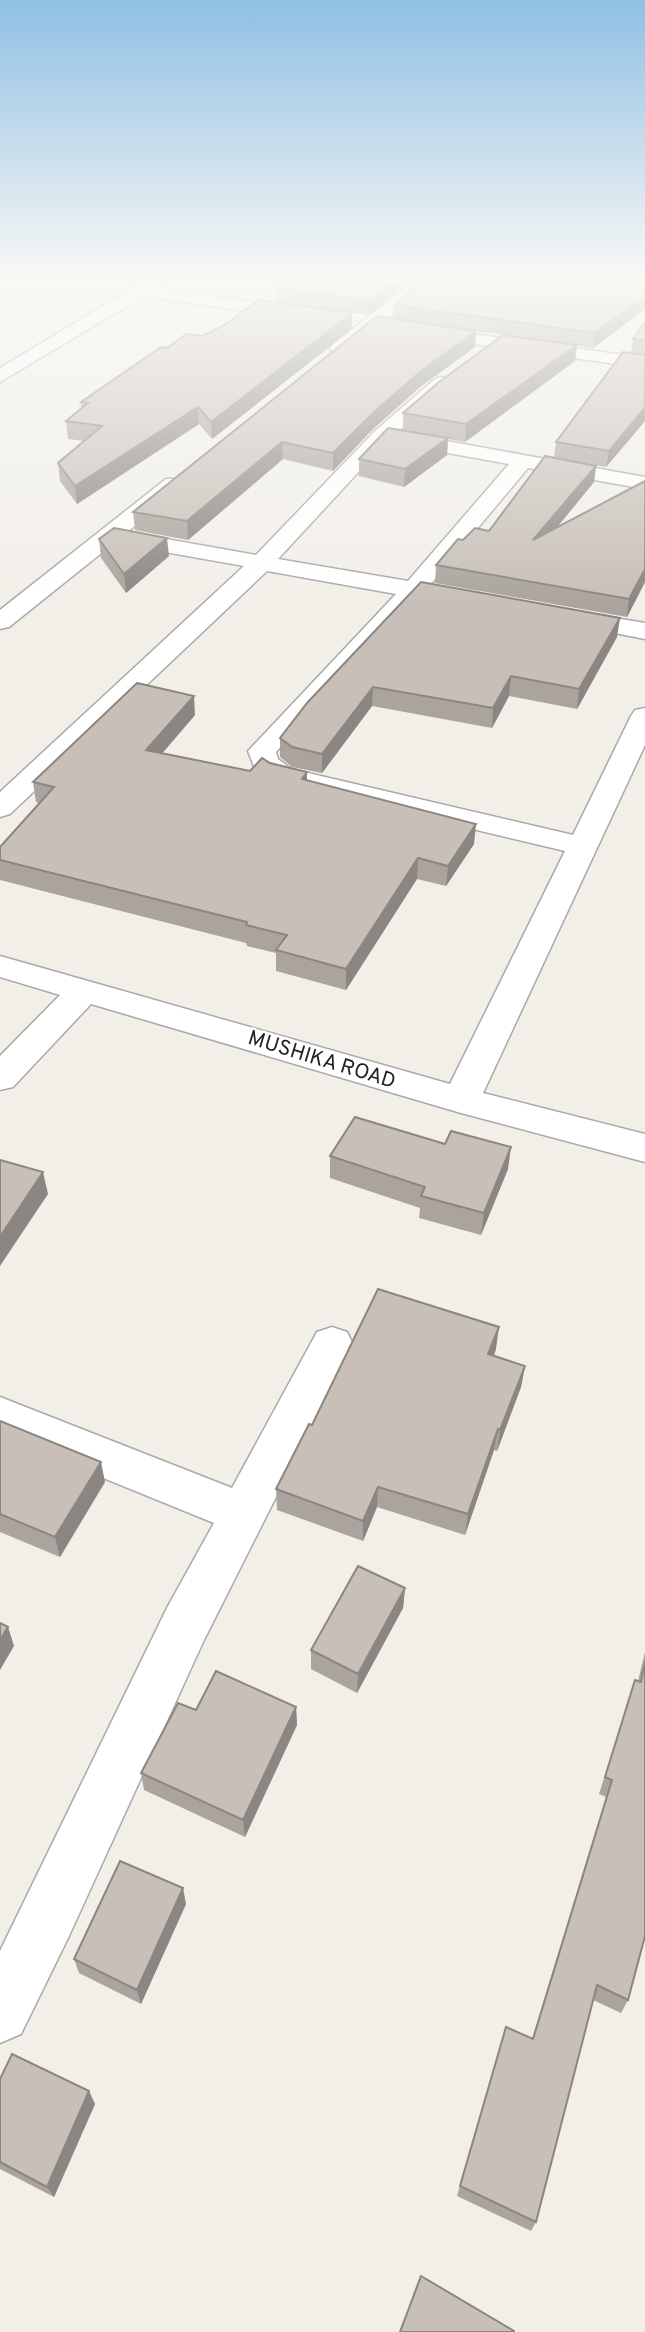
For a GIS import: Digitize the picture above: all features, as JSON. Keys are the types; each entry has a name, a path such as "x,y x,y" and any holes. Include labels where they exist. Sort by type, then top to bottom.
{"street":[{"path":"0,808 261,563 382,435 439,387"},
{"path":"382,435 645,484"},
{"path":"522,462 413,590 262,751 265,763 281,775 583,846"},
{"path":"0,622 186,474"},
{"path":"111,536 454,597"},
{"path":"550,614 645,631"},
{"path":"461,1100 645,716"},
{"name":"MUSHIKA ROAD","path":"0,966 461,1100 645,1148"},
{"path":"0,1078 85,989"},
{"path":"0,2013 49,1916 185,1625 332,1344"},
{"path":"0,1416 242,1513"}],"building":[{"path":"103,387 256,387 211,422 198,407 75,486 58,463 102,426 66,421 88,403 81,402"},
{"path":"289,387 403,387 333,453 282,442 187,521 133,512"},
{"path":"433,387 518,387 466,424 403,413"},
{"path":"597,387 645,387 645,408 609,451 556,442"},
{"path":"388,428 448,438 405,469 359,459"},
{"path":"545,456 596,466 533,540 645,481 645,569 629,599 436,565 458,539 463,540 475,528 489,531"},
{"path":"114,528 167,538 124,574 99,539"},
{"path":"421,582 620,618 579,689 511,676 493,708 373,687 322,754 292,747 280,738 307,703"},
{"path":"137,683 194,696 146,750 250,771 262,758 270,763 307,772 302,779 476,824 448,866 418,858 346,969 276,950 287,935 246,925 247,922 0,860 0,847 54,787 33,782"},
{"path":"355,1117 445,1144 451,1131 511,1147 484,1213 421,1196 425,1187 330,1156"},
{"path":"0,1160 43,1172 0,1237"},
{"path":"378,1289 499,1327 488,1354 525,1366 500,1430 498,1429 468,1514 378,1487 363,1521 276,1489 309,1424 312,1425"},
{"path":"0,1421 101,1462 55,1537 0,1514"},
{"path":"358,1566 405,1588 358,1674 311,1650"},
{"path":"0,1623 8,1627 0,1640"},
{"path":"645,1662 645,1936 628,2000 597,1985 536,2222 460,2186 506,2027 533,2039 612,1780 605,1777 635,1680 641,1682"},
{"path":"216,1671 296,1707 243,1820 141,1773 178,1703 196,1710"},
{"path":"120,1861 183,1888 137,1990 74,1959"},
{"path":"12,2054 89,2091 47,2187 0,2162 0,2079"},
{"path":"421,2276 514,2331 514,2332 400,2332"}]}
